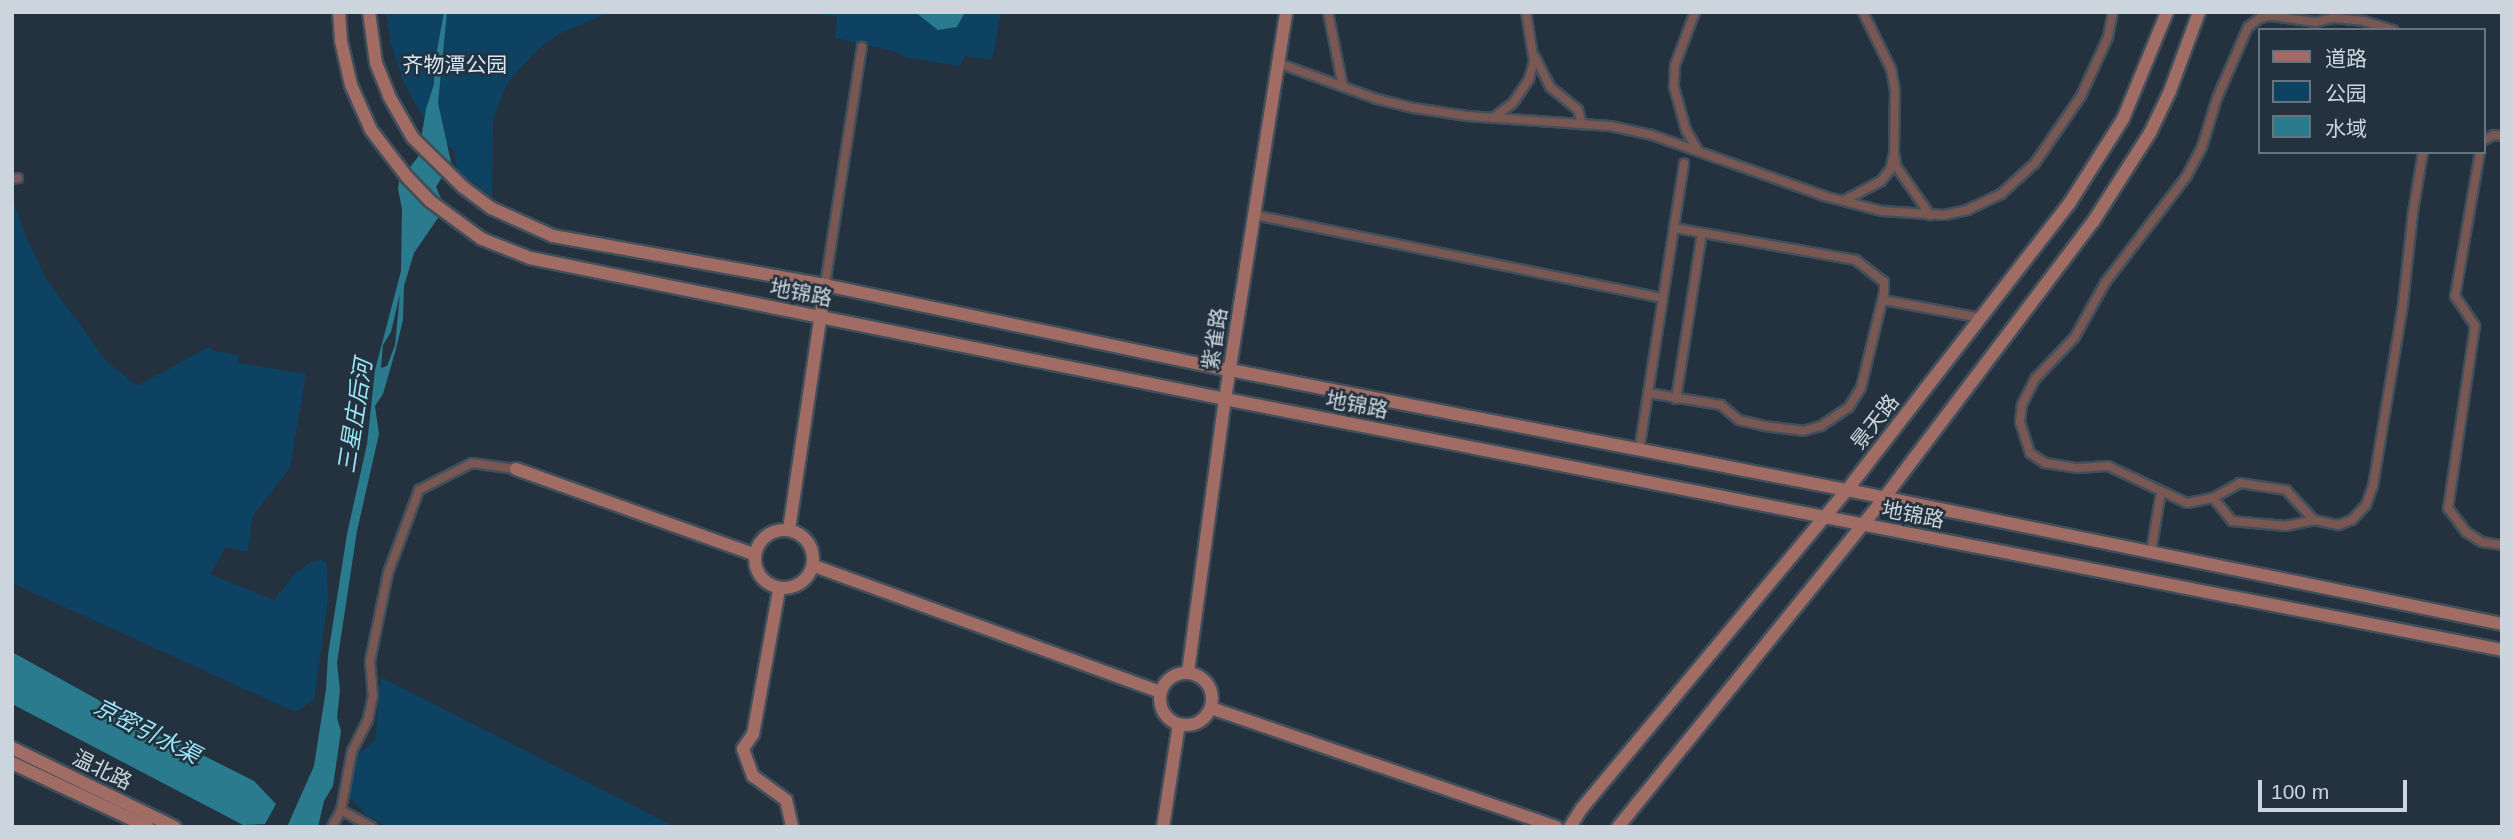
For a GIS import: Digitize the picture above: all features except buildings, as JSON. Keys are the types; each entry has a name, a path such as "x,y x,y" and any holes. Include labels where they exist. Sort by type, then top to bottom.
{"street":[{"name":"地锦路","path":"339,12 341,41 351,85 371,130 393,159 416,188 456,221 482,239 530,258 1225,399 2502,650"},
{"name":"地锦路","path":"369,12 376,63 403,123 447,173 491,208 553,236 825,285 1230,370 1847,490 2502,624"},
{"name":"紫雀路","path":"1188,672 1225,399 1286,12"},
{"path":"1328,12 1343,87"},
{"path":"1526,12 1533,51 1550,87 1578,110 1582,124"},
{"path":"1695,12 1675,65 1674,87 1686,130 1698,151"},
{"path":"1863,12 1891,69 1895,91 1896,166 1930,215"},
{"path":"1278,63 1343,87 1414,108 1493,118 1582,124 1650,134 1843,200 1882,211 1930,215 1967,210 1990,200 2001,194 2035,163 2061,128 2095,68 2113,12"},
{"name":"景天路","path":"1570,827 1582,808 1847,490 2098,163 2142,79 2167,12"},
{"path":"1618,827 1884,498 2123,180 2170,91 2199,12"},
{"path":"2314,520 2286,490 2240,483 2213,498 2187,503 2108,466 2078,468 2036,459 2031,453 2020,422 2022,405 2035,379 2075,337 2105,284 2186,177 2202,147 2217,98 2248,27 2260,18 2272,16 2315,23 2333,19 2364,20 2387,28"},
{"path":"789,530 862,47"},
{"path":"1493,118 1522,92 1530,79 1533,51"},
{"path":"1843,200 1881,181 1890,170 1894,154"},
{"path":"2213,498 2232,521 2286,526 2314,520 2338,525 2352,520 2366,505 2373,486 2403,304 2423,154"},
{"path":"2480,154 2456,288 2458,301 2473,318 2475,326 2448,509 2466,532 2482,542 2502,545"},
{"path":"1639,450 1684,164"},
{"path":"1254,215 1663,298"},
{"path":"1648,393 1721,405 1738,420 1763,426 1803,431 1821,426 1849,407 1861,388 1882,300 1884,282 1856,260 1674,228"},
{"path":"1676,399 1702,233"},
{"path":"1882,300 1980,318"},
{"path":"332,827 341,810 352,751 365,731 373,696 370,661 388,573 419,490 472,463 516,469 754,554 765,582 779,590 793,587 814,566"},
{"path":"2151,552 2161,492"},
{"path":"754,554 762,540 775,531 789,530 802,537 807,544 814,566"},
{"path":"814,566 1160,692"},
{"path":"779,590 753,734 743,749 753,776 786,800 792,827"},
{"path":"1188,672 1203,678 1208,684 1211,708 1194,724 1179,724 1171,721 1161,708 1160,692 1170,677 1188,672"},
{"path":"1211,708 1556,827"},
{"path":"1163,827 1179,724"},
{"name":"温北路","path":"12,748 175,827"},
{"name":"温北路","path":"12,762 148,827"},
{"path":"341,810 373,827"}],"green space":[{"name":"齐物潭公园","path":"386,12 610,12 557,35 536,51 508,82 493,120 492,197 457,171 455,153 421,114 403,81 391,44"},
{"path":"809,12 1001,12 992,60 965,56 959,66 904,57 897,52 835,38 837,17"},
{"path":"12,197 24,232 45,277 107,362 137,386 209,347 213,351 239,355 238,363 306,374 290,468 253,515 248,552 226,547 210,574 274,600 293,576 309,563 321,560 327,564 328,598 314,700 295,712 12,583"},
{"path":"381,677 675,827 387,827 368,816 348,796 356,756 375,740"}],"water":[{"path":"444,12 447,12 438,103 451,162 436,187 443,203 442,212 414,253 404,286 403,320 396,349 383,394 375,406 379,434 357,531 337,663 340,690 337,718 341,731 333,786 324,801 318,827 287,827 314,766 347,534 367,444 375,370 401,271 402,209 399,181 418,157 426,109 434,84 434,67","holes":["400,294 395,345 387,366 381,368 383,345 391,332"]},
{"path":"915,12 965,12 957,27 938,30"},
{"name":"京密引水渠","path":"12,652 149,728 254,781 276,804 265,824 243,825 12,704"}],"water label":[{"name":"三星庄后河","path":"355,416"}]}
